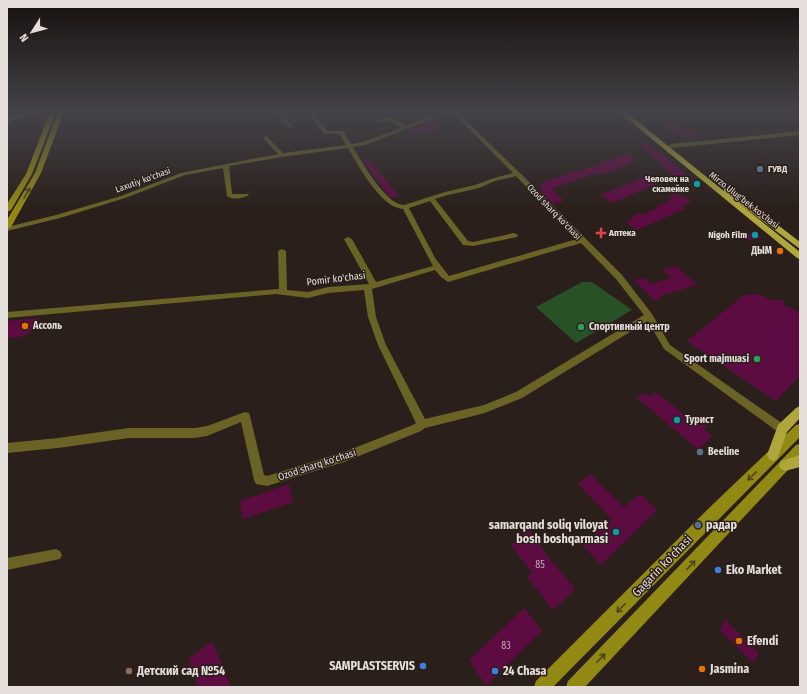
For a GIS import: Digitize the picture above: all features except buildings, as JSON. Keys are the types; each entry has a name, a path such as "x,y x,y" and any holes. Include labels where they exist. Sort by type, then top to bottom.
{"main road":[{"path":"7,210 29,174 40,144"},
{"path":"7,228 38,173 49,144"},
{"name":"Mirzo Ulug'bek ko'chasi","path":"662,144 800,256"},
{"name":"Mirzo Ulug'bek ko'chasi","path":"671,146 800,246"},
{"path":"773,455 782,429 800,411"},
{"name":"Gagarin ko'chasi","path":"542,687 800,429"},
{"name":"Gagarin ko'chasi","path":"574,687 800,449"},
{"path":"785,465 800,461"}],"street":[{"path":"272,144 282,155"},
{"name":"Laxutiy ko'chasi","path":"7,228 58,216 123,197 184,174 282,155 361,144"},
{"name":"Ozod sharq ko'chasi","path":"487,144 619,277 650,316 667,347 782,429"},
{"path":"671,146 687,144"},
{"path":"349,147 388,200 398,207 404,207 432,199 447,193 477,187 493,180 518,174"},
{"path":"261,152 267,158"},
{"path":"226,166 229,195 233,197 246,195"},
{"path":"432,199 466,243 473,244 514,235"},
{"path":"404,207 437,267 444,277 450,279 582,240"},
{"path":"348,239 371,286 372,317 382,345 422,424"},
{"path":"282,251 283,292"},
{"name":"Pomir ko'chasi","path":"7,315 276,291 308,295 328,290 371,286 437,267"},
{"name":"Ozod sharq ko'chasi","path":"7,448 58,443 129,433 195,433 207,431 245,416 260,480 267,481 344,457 417,428 422,424 485,409 518,395 650,316"},
{"path":"7,564 56,556"}],"green space":[{"name":"Спортивный центр","path":"582,282 592,282 632,310 576,343 536,307"}],"place":[{"name":"ГУВД","path":"760,169"},
{"name":"Человек на скамейке","path":"697,184"},
{"name":"Аптека","path":"601,233"},
{"name":"Nigoh Film","path":"755,235"},
{"name":"ДЫМ","path":"780,251"},
{"name":"Ассоль","path":"25,326"},
{"name":"Спортивный центр","path":"581,327"},
{"name":"Sport majmuasi","path":"757,359"},
{"name":"Турист","path":"677,420"},
{"name":"Beeline","path":"700,452"},
{"name":"радар","path":"698,525"},
{"name":"samarqand soliq viloyat bosh boshqarmasi","path":"616,532"},
{"name":"Eko Market","path":"718,570"},
{"name":"Efendi","path":"739,641"},
{"name":"SAMPLASTSERVIS","path":"423,666"},
{"name":"Jasmina","path":"702,669"},
{"name":"Детский сад №54","path":"129,671"},
{"name":"24 Chasa","path":"495,671"}]}
